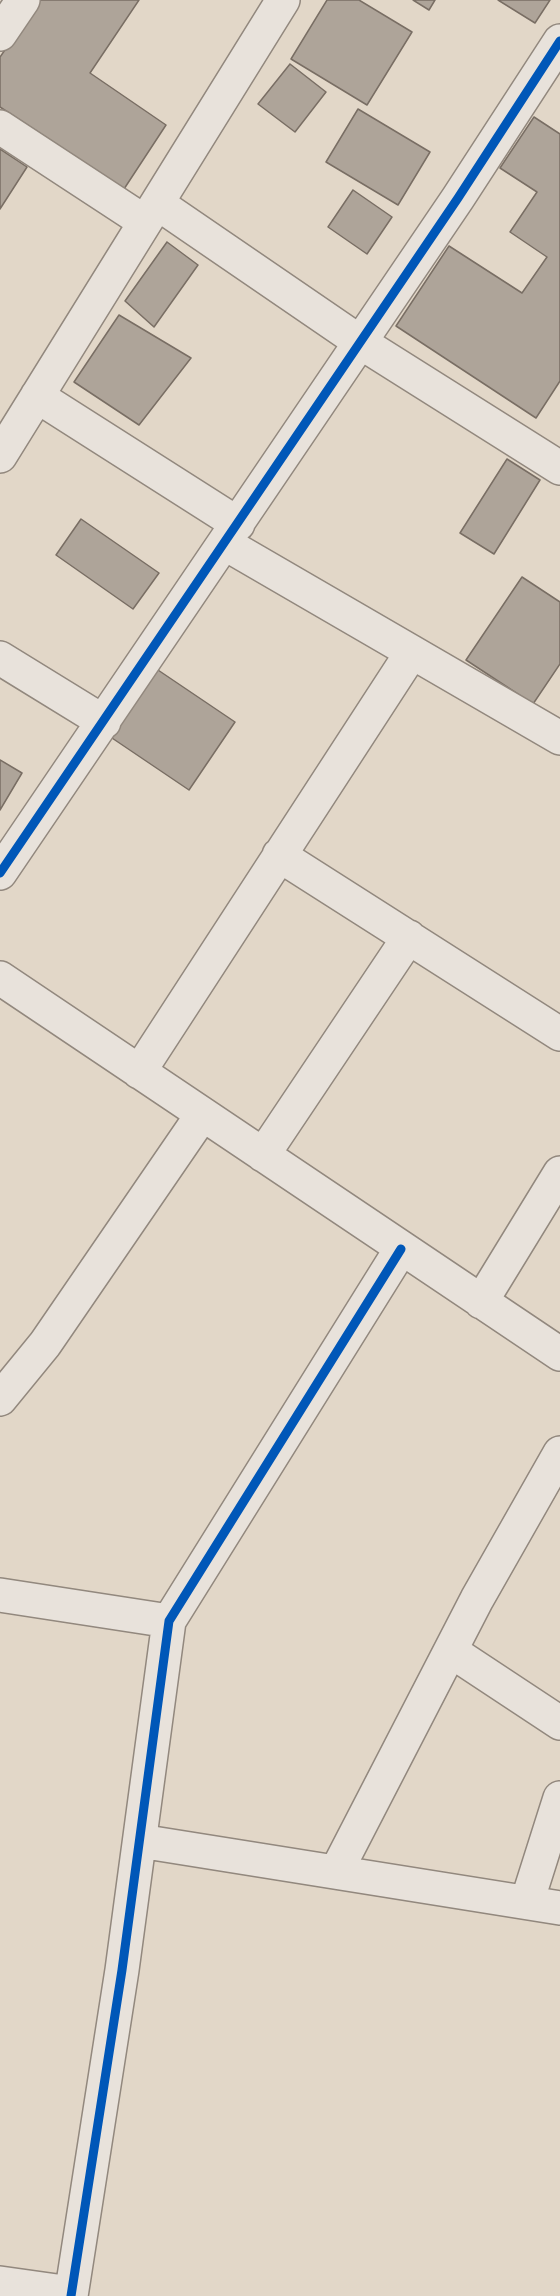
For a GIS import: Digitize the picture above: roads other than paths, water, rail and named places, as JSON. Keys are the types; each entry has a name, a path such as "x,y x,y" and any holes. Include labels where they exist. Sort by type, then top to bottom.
{"street":[{"path":"0,34 23,0"},
{"path":"0,456 151,212 277,2"},
{"path":"0,873 556,55"},
{"path":"0,127 151,212 360,342 555,456"},
{"path":"37,396 231,533 411,652 560,738"},
{"path":"139,1072 411,652"},
{"path":"0,658 104,722"},
{"path":"279,855 560,1034"},
{"path":"263,1155 409,937"},
{"path":"0,978 560,1354"},
{"path":"0,1399 45,1344 202,1114"},
{"path":"481,1302 560,1173"},
{"path":"0,2283 71,2294 140,1841 169,1621 401,1249"},
{"path":"336,1872 482,1589 560,1453"},
{"path":"0,1595 169,1621"},
{"path":"451,1651 560,1723"},
{"path":"526,1902 560,1798"},
{"path":"140,1841 560,1908"}]}
